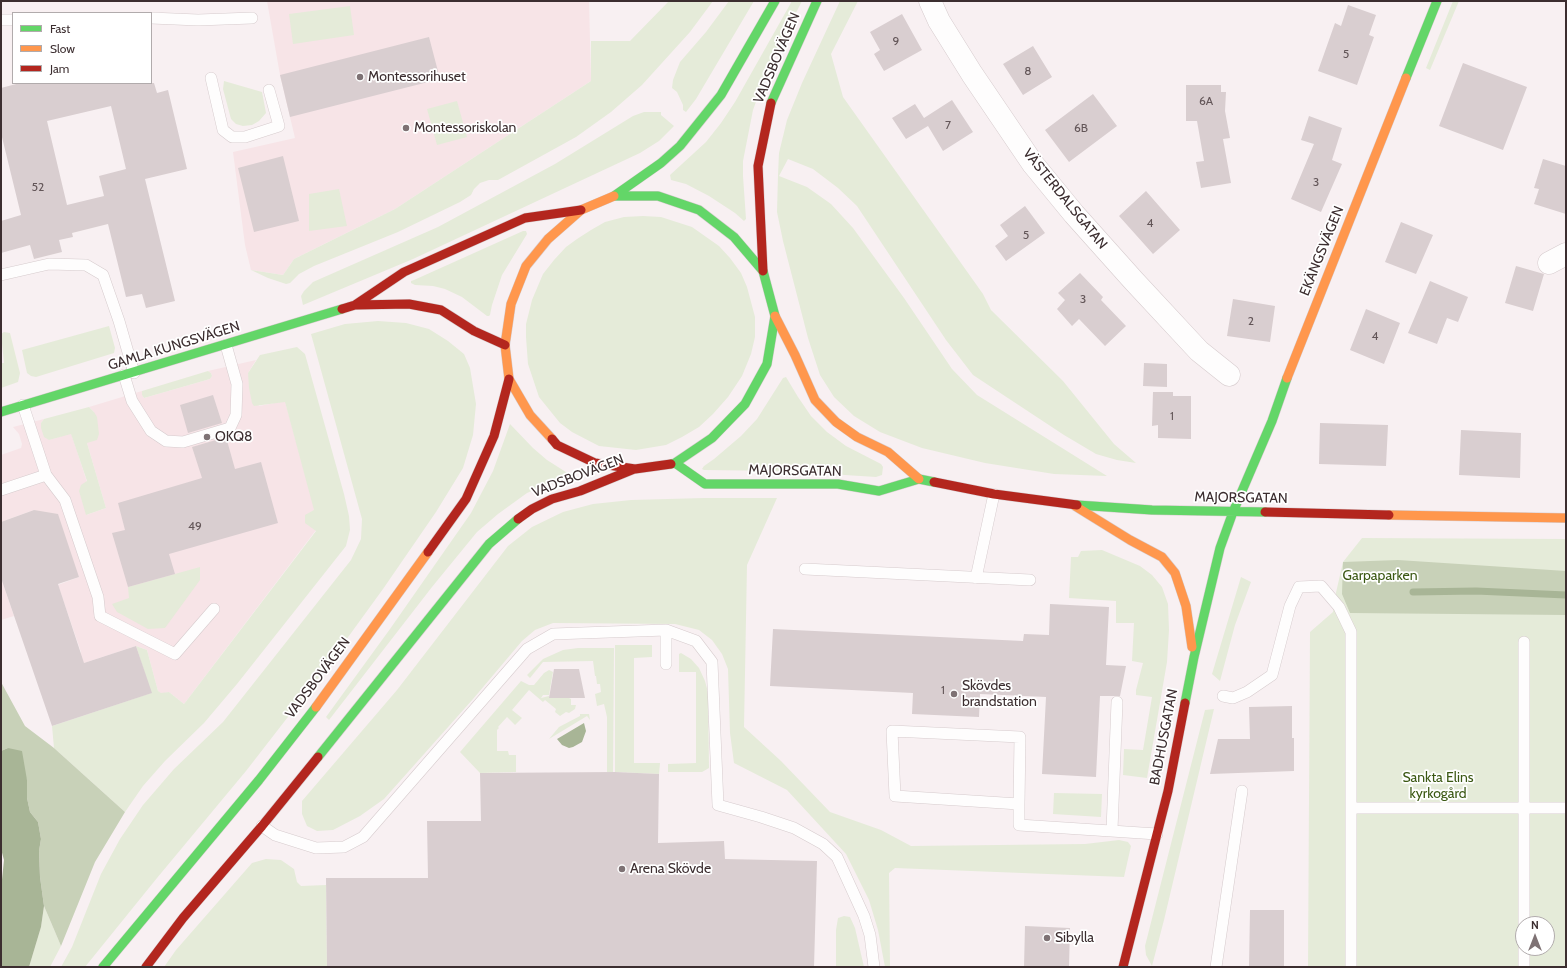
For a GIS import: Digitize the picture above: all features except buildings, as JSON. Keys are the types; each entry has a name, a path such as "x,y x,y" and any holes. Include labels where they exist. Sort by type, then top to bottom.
{"main road":[{"name":"VADSBOVÄGEN","path":"614,196 661,163 680,146 721,95 775,1"},
{"name":"VADSBOVÄGEN","path":"763,271 758,166 772,100 818,1"},
{"name":"EKÄNGSVÄGEN","path":"1233,512 1258,455 1296,353 1437,1"},
{"path":"614,196 658,196 699,210 734,237 763,271 775,316 767,364 745,404 712,438 675,463 635,469 595,463 557,445 530,415 509,379 505,345 511,304 526,266 548,239 581,210 614,196"},
{"name":"GAMLA KUNGSVÄGEN","path":"1,412 354,305 404,272 524,218 581,210"},
{"name":"GAMLA KUNGSVÄGEN","path":"354,305 409,304 442,310 474,331 505,345"},
{"name":"MAJORSGATAN","path":"775,316 795,355 815,400 836,422 857,437 888,452 919,479"},
{"name":"VADSBOVÄGEN","path":"103,967 259,780 331,686 466,499 494,436 509,379"},
{"name":"MAJORSGATAN","path":"675,463 705,484 838,484 879,491 919,479 994,494 1072,505 1168,511 1566,518"},
{"name":"VADSBOVÄGEN","path":"146,967 183,918 262,826 489,544 513,522 532,509 552,499 580,491 635,469"},
{"path":"1072,505 1162,558 1175,573 1186,606 1194,657"},
{"name":"BADHUSGATAN","path":"1122,967 1168,791 1194,657 1215,566 1233,512"}],"street":[{"name":"VÄSTERDALSGATAN","path":"930,1 939,21 972,74 1033,164 1074,214 1133,280 1199,351 1229,375"}],"lane":[{"path":"152,18 198,20 252,18"},
{"path":"1,20 12,20"},
{"path":"211,78 223,130 232,137 245,137 279,126 269,90"},
{"path":"1,275 49,264 86,265 103,275 119,321 129,374 132,401 151,431 166,442 184,442 230,428 236,415 237,384 226,345"},
{"path":"23,405 46,476 65,500 98,597 100,616 175,654 214,609"},
{"path":"1,490 46,476"},
{"path":"976,578 994,494"},
{"path":"805,569 1030,580"},
{"path":"1223,696 1233,698 1247,692 1272,676 1290,606 1299,587 1322,586 1339,607 1350,632 1351,967"},
{"path":"262,826 275,835 316,848 344,847 363,837 527,649 553,634 666,630 696,641 712,662 718,805 794,828 823,844 836,857 864,916 870,935 874,967"},
{"path":"666,630 666,664"},
{"path":"1524,642 1524,916"},
{"path":"1112,830 1117,702"},
{"path":"1019,804 895,796 892,731 1020,737 1019,825 1157,834"},
{"path":"1216,967 1242,791"},
{"path":"1351,808 1566,808"},
{"path":"1524,956 1524,967"}],"shaded area":[{"name":"Montessoriskolan","path":"267,1 589,1 591,81 395,209 294,259 283,275 251,270 245,245 233,152 295,138 280,75"},
{"path":"256,360 248,373 259,406 285,401 315,510 316,530 184,704 169,692 161,694 158,691 147,650 136,646 69,668 81,652 58,585 79,577 34,510 1,522 1,455 21,448 22,444 19,434 13,427 44,419 41,423 49,440 71,433 87,482 86,515 106,508 87,443 94,412 89,407 142,391 144,398 210,379 212,376 208,371"},
{"path":"1,578 14,616 1,620"},
{"path":"584,723 586,731 582,742 569,748 562,745 557,739"},
{"path":"8,748 22,751 30,812 38,822 41,839 39,851 40,877 44,906 41,927 29,967 1,967 1,889 4,860 1,849 1,751"}],"green space":[{"path":"669,1 713,1 690,32 642,85 611,112 576,137 498,180 489,180 480,183 471,195 460,202 398,232 314,266 299,274 290,283 286,284 268,278 251,270 283,275 294,259 395,209 591,81 591,41 630,41"},
{"path":"729,1 754,1 696,99 686,112 683,110 683,105 677,92 672,88 673,80 680,62 706,32"},
{"path":"792,1 802,1 770,64 753,110 743,161 746,219 744,221 735,213 709,196 686,184 671,180 670,175 706,142 721,123 735,102"},
{"path":"840,1 858,1 831,54 843,97 983,294 991,310 1063,381 1114,444 1136,463 1117,460 1096,454 1064,435 973,375 946,340 857,206 838,188 813,169 788,159 779,176 807,187 831,204 853,228 904,298 952,369 977,395 1107,476 1054,474 985,463 922,448 880,432 854,416 834,397 820,375 808,338 777,212 779,153 787,120 802,83"},
{"path":"1453,1 1459,1 1430,70 1426,68"},
{"path":"350,6 354,35 293,44 289,14"},
{"path":"224,81 262,92 266,113 259,121 252,125 243,126 236,124 231,119 223,89"},
{"path":"457,101 467,137 437,145 427,109"},
{"path":"644,112 661,112 661,115 674,126 659,141 640,153 413,259 303,305 301,296 313,282 438,227 555,164 633,116"},
{"path":"339,189 347,226 309,231 309,194"},
{"path":"624,217 661,217 692,227 719,246 741,273 747,287 755,317 755,337 751,354 742,376 728,397 699,427 666,445 636,450 599,446 572,432 560,423 539,397 528,364 526,324 532,300 543,274 566,247 605,222"},
{"path":"526,231 527,234 502,275 489,316 462,297 445,289 433,286 415,285 411,283 411,281"},
{"path":"378,321 406,323 429,329 448,341 464,354 470,368 476,404 473,435 463,468 436,512 383,589 322,673 246,771 85,967 61,967 72,947 101,874 120,839 143,805 174,769 223,722 351,560 361,539 362,519 311,334 345,324"},
{"path":"109,326 115,348 114,353 36,377 27,373 22,350"},
{"path":"4,332 10,333 20,373 18,382 1,388 1,363 4,363 1,334"},
{"path":"297,347 305,354 344,494 349,516 350,530 346,546 237,684 204,723 165,761 143,786 125,812 54,748 52,726 151,693 136,646 147,650 158,691 161,693 169,692 184,704 316,531 305,523 305,515 314,510 285,402 254,406 249,388 248,373 260,355"},
{"path":"208,371 212,376 210,379 144,398 142,395 142,391"},
{"path":"786,377 811,416 827,432 846,446 881,464 883,467 882,475 876,477 783,471 702,469 741,436 757,419 783,378"},
{"path":"89,407 97,417 99,434 97,440 87,443 106,508 86,515 79,491 81,485 87,481 71,434 49,440 44,437 41,423 44,419"},
{"path":"510,424 547,460 569,474 569,478 545,485 527,493 498,514 477,532 432,587 329,720 326,717 471,513 493,471"},
{"path":"777,498 747,565 744,727 781,761 830,812 881,830 911,846 1085,844 1119,840 1128,842 1131,846 1124,877 895,868 889,873 890,967 885,967 878,930 869,900 846,854 787,790 734,763 730,733 728,669 722,654 712,640 699,630 675,624 553,623 535,630 522,641 473,699 384,799 360,816 333,830 317,831 307,826 302,814 302,801 397,690 508,546 532,527 563,512 593,504 631,500"},
{"name":"Sankta Elins kyrkogård","path":"1362,538 1566,539 1566,967 1308,967 1310,632 1333,612 1343,562"},
{"path":"1102,550 1140,566 1152,575 1162,587 1168,604 1169,630 1167,662 1147,778 1123,775 1124,749 1143,750 1152,697 1136,695 1143,663 1132,661 1134,623 1116,623 1116,601 1069,598 1071,557 1078,557 1081,551"},
{"name":"Garpaparken","path":"1398,560 1566,571 1566,615 1350,613 1342,594 1343,562"},
{"path":"200,567 200,580 165,628 148,629 117,612 112,604 129,598 128,587"},
{"path":"1241,577 1251,582 1235,625 1220,681 1212,674"},
{"path":"615,645 652,645 652,657 634,658 634,763 660,763 659,774 615,772"},
{"path":"578,648 614,648 613,772 607,772 607,717 604,704 597,706 595,694 601,692 600,684 597,684 593,661 543,662 530,678 527,675 543,659 563,650"},
{"path":"681,653 691,659 699,668 708,692 709,768 702,772 668,772 668,764 696,763 696,672 679,672 679,654"},
{"path":"549,670 553,672 549,695 543,695 541,698 549,696 549,698 569,698 571,699 571,705 576,705 575,709 560,716 555,712 556,709 545,700 543,702 529,690 512,710 522,718 515,725 507,717 497,730 497,751 508,751 509,755 516,755 516,772 480,773 460,752 521,681 529,685 534,685 544,673"},
{"path":"1,682 25,726 54,748 125,812 95,862 61,946 44,906 40,877 39,851 41,839 38,822 30,812 27,798 27,780 8,748 1,751"},
{"path":"1214,709 1152,966 1146,955 1145,946 1205,710"},
{"path":"580,714 589,714 590,720 587,716 549,739 559,727 580,716"},
{"path":"1054,793 1102,794 1101,817 1053,814"},
{"path":"266,859 281,860 294,869 297,882 301,886 326,885 327,967 164,967 176,950 252,863"},
{"path":"44,906 61,946 50,967 29,967 41,927"},
{"path":"844,916 850,917 855,928 864,967 836,967 836,930 838,918"}],"waterway":[{"path":"1413,592 1476,591 1566,595"}],"traffic: fast":[{"path":"614,196 661,163 680,146 721,95 775,1"},
{"path":"771,103 817,1"},
{"path":"1406,78 1437,1"},
{"path":"614,196 658,196 699,210 734,237 763,271 775,316 767,364 745,404 712,438 675,463 671,464"},
{"path":"1,412 342,309"},
{"path":"1185,703 1194,657 1220,548 1233,512 1272,421 1287,378"},
{"path":"675,463 705,484 838,484 879,491 919,479 934,482"},
{"path":"1077,505 1152,510 1265,512"},
{"path":"318,757 489,544 518,519"},
{"path":"103,967 259,780 316,707"}],"traffic: slow":[{"path":"1287,378 1406,78"},
{"path":"552,439 530,415 509,379 505,345 511,304 526,266 548,239 581,210 614,196"},
{"path":"775,316 795,355 815,400 836,422 857,437 888,452 919,479"},
{"path":"1075,506 1130,540 1162,557 1175,573 1186,606 1192,647"},
{"path":"1389,515 1566,518"},
{"path":"316,707 428,552"}],"traffic: jam":[{"path":"763,271 758,166 771,103"},
{"path":"355,305 404,272 525,218 581,210"},
{"path":"342,309 355,305 409,304 441,310 474,331 505,345"},
{"path":"428,552 466,499 494,436 509,379"},
{"path":"552,439 557,445 595,463 635,469 671,464"},
{"path":"518,519 532,509 552,499 580,491 634,469"},
{"path":"934,482 994,494 1077,505"},
{"path":"1265,512 1389,515"},
{"path":"1123,967 1168,791 1185,703"},
{"path":"146,967 183,918 262,826 318,757"}],"place":[{"name":"Montessorihuset","path":"360,77"},
{"name":"Montessoriskolan","path":"406,128"},
{"name":"OKQ8","path":"207,437"},
{"name":"Skövdes brandstation","path":"954,694"},
{"name":"Arena Skövde","path":"622,869"},
{"name":"Sibylla","path":"1047,938"}]}
